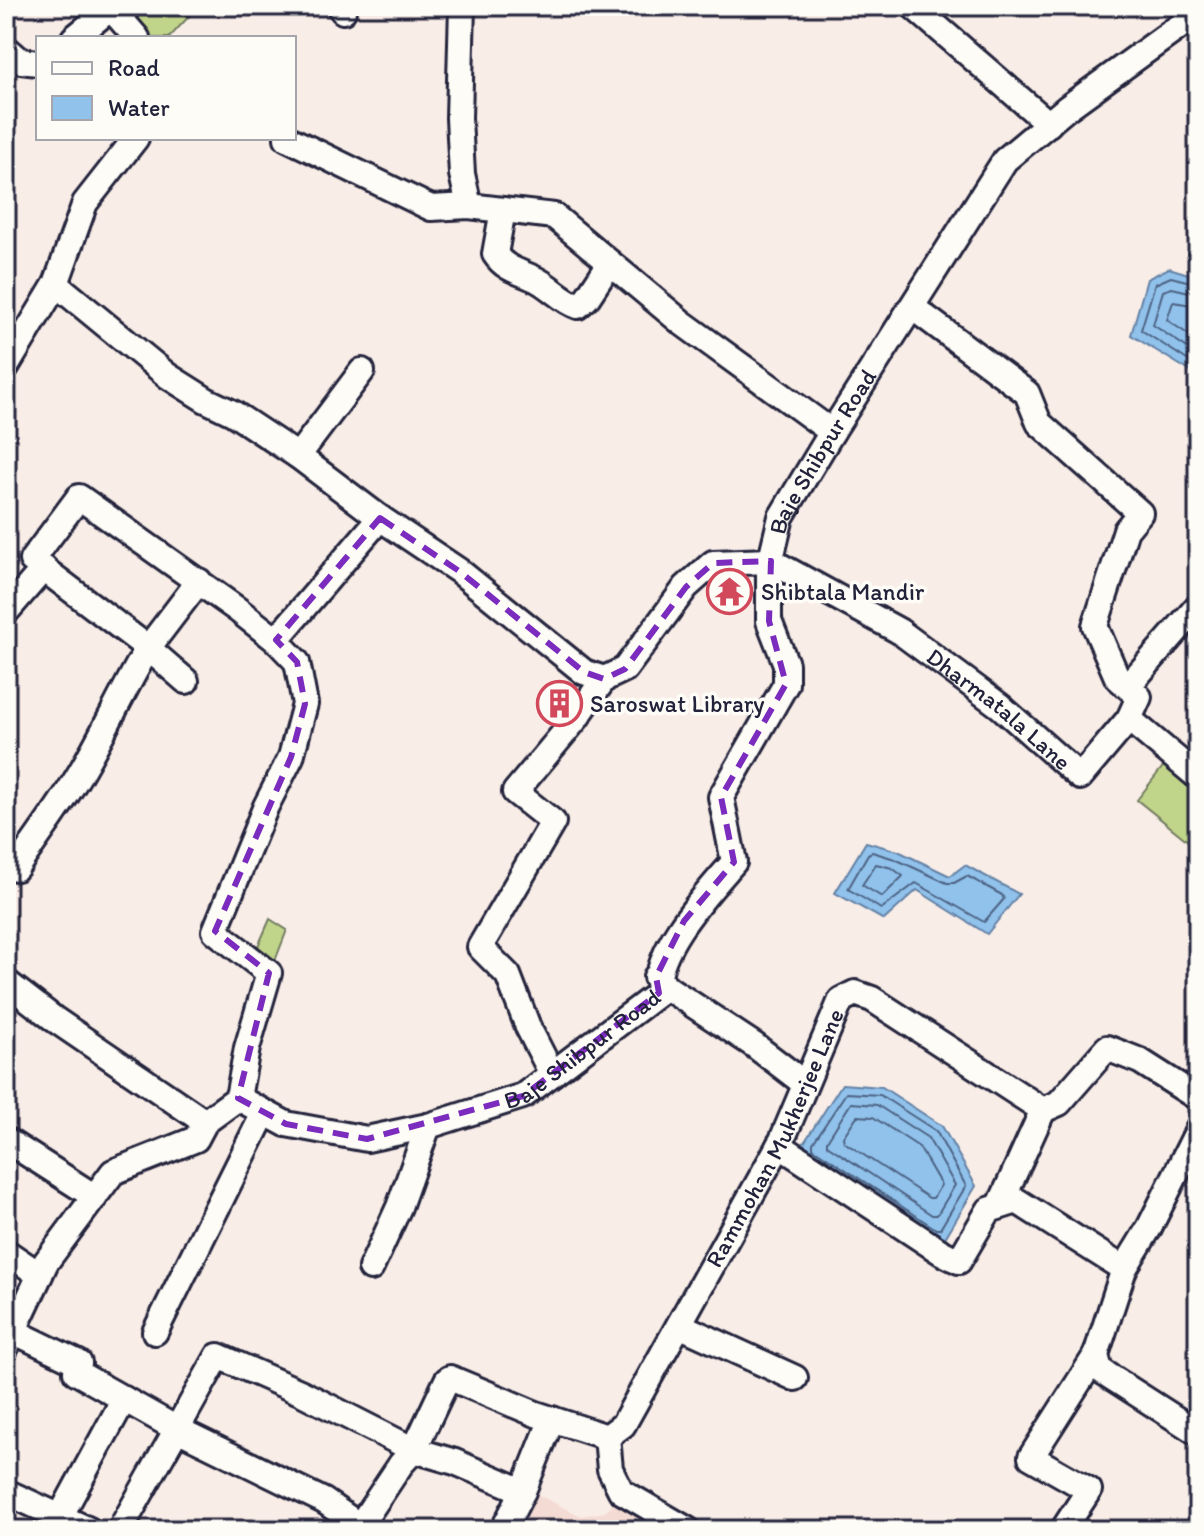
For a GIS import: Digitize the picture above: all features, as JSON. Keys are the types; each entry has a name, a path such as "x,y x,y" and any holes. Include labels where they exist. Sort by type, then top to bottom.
{"street":[{"path":"462,6 459,118 462,174 469,206"},
{"path":"913,6 1049,124"},
{"path":"76,36 110,7 135,36"},
{"name":"Baje Shibpur Road","path":"238,1098 286,1124 367,1139 428,1126 523,1096 659,993 656,977 684,921 734,862 721,797 786,684 786,664 769,621 771,561 781,517 1005,160 1198,13"},
{"path":"6,48 21,61 36,63"},
{"path":"6,367 56,284 85,203 134,140"},
{"path":"291,140 431,208 469,206 554,216 681,322 832,432"},
{"path":"503,210 495,254 500,262 538,280 569,303 578,306 587,298 610,263"},
{"path":"56,284 168,376 233,413 298,456 380,518 459,571 584,672 604,679"},
{"path":"912,307 1027,393 1039,423 1140,513 1126,530 1095,626 1117,677 1139,697 1129,719 1198,777"},
{"path":"298,456 362,371"},
{"path":"186,681 148,648 32,560 79,497 199,581 276,640 297,662 305,704 291,757 266,806 215,931 269,973 247,1048 238,1098 205,1122 196,1139 113,1172 46,1262 10,1339 79,1363 76,1372 177,1429 324,1501 359,1528 401,1464 414,1450 447,1380 454,1379 552,1419 607,1437 610,1469 621,1491 688,1530"},
{"path":"276,640 380,518"},
{"path":"552,1074 528,1027 508,975 480,947 553,822 515,792 575,720 604,679 625,669 686,587 713,563 771,561"},
{"name":"Dharmatala Lane","path":"771,561 899,631 1000,706 1080,777 1129,719"},
{"path":"6,612 44,568"},
{"path":"16,868 78,777 148,648 199,581"},
{"path":"1128,686 1198,606"},
{"path":"656,977 805,1084"},
{"path":"6,982 54,1019 205,1122"},
{"name":"Rammohan Mukherjee Lane","path":"607,1437 623,1425 779,1145 841,1000 855,993 872,999 1043,1110"},
{"path":"1000,1205 1043,1110 1059,1103 1107,1048 1140,1061 1198,1098"},
{"path":"155,1332 264,1113"},
{"path":"371,1268 399,1207 428,1126"},
{"path":"1063,1530 1089,1490 1031,1457 1096,1355 1124,1269 1149,1228 1198,1130"},
{"path":"6,1140 95,1197"},
{"path":"779,1145 959,1261 989,1210 1017,1201 1124,1269"},
{"path":"6,1252 40,1275"},
{"path":"679,1325 795,1378"},
{"path":"1096,1355 1100,1370 1198,1433"},
{"path":"120,1530 218,1356 302,1393 414,1450 455,1462 523,1491"},
{"path":"60,1517 124,1399"},
{"path":"503,1530 523,1491 552,1419"},
{"path":"6,1492 89,1530"}],"highlighted area":[{"path":"380,518 459,571 584,672 604,679 625,669 686,587 713,563 771,561 769,621 786,684 721,797 734,862 684,921 656,977 659,993 523,1096 367,1139 286,1124 238,1098 269,973 215,931 291,757 305,704 297,662 276,640"}],"shaded area":[{"path":"534,1493 581,1516 605,1512 618,1499 671,1530 538,1530 519,1520"}],"green space":[{"path":"121,6 183,6 192,13 171,36 149,36"},
{"path":"1172,755 1198,783 1198,842 1194,846 1137,800"},
{"path":"270,919 287,930 273,966 255,953"}],"water":[{"path":"1169,268 1198,277 1198,376 1131,335 1147,279"},
{"path":"866,842 898,851 950,876 965,865 1019,894 987,934 917,890 884,920 835,893"},
{"path":"842,1084 882,1087 942,1126 976,1186 942,1243 800,1149"}],"place":[{"name":"Shibtala Mandir","path":"730,592"},
{"name":"Saroswat Library","path":"559,704"}]}
